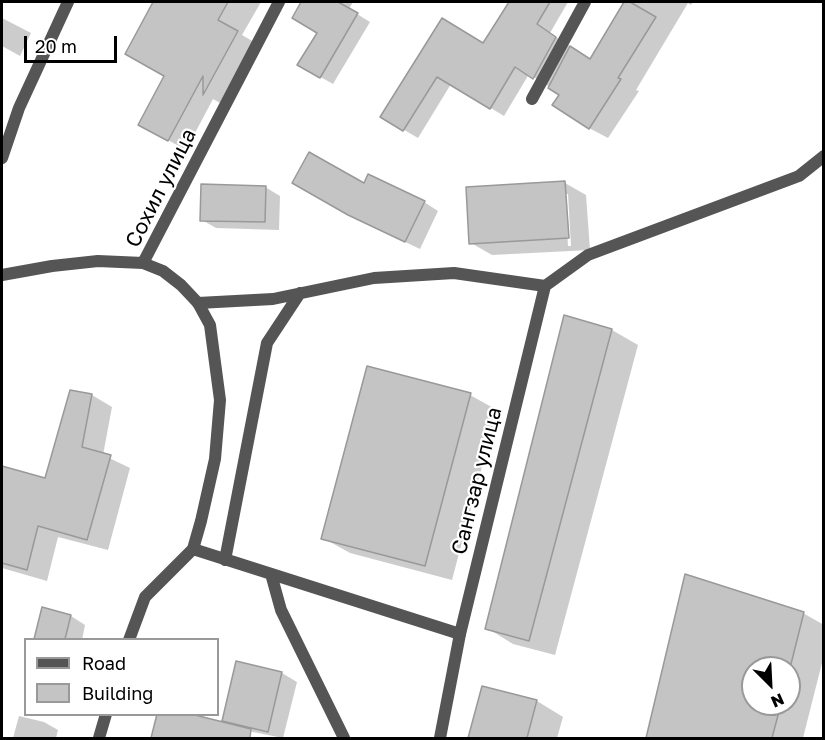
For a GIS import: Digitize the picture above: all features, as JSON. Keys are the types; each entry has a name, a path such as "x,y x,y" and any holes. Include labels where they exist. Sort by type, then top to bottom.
{"street":[{"path":"2,158 19,108 68,2"},
{"name":"Сохил улица","path":"129,638 146,597 193,549 215,459 220,400 210,325 198,303 182,285 163,271 143,263 279,2"},
{"path":"532,99 585,2"},
{"path":"198,303 273,298 374,278 454,273 545,286 588,255 799,176 824,156"},
{"path":"2,275 98,261 143,263"},
{"name":"Сангзар улица","path":"440,738 460,634 545,286"},
{"path":"225,560 267,343 300,293"},
{"path":"193,549 460,634"},
{"path":"271,574 281,609 344,738"},
{"path":"99,738 105,716"}],"building":[{"path":"153,2 228,2 218,20 238,31 203,95 203,76 168,141 138,125 164,76 125,54"},
{"path":"301,2 338,2 358,13 320,78 297,65 317,33 292,18"},
{"path":"509,2 550,2 537,24 556,37 533,79 515,67 490,109 437,77 403,131 380,117 442,18 483,43"},
{"path":"624,2 630,2 656,17 589,129 552,105 559,95 548,88 570,46 590,59"},
{"path":"309,152 364,183 368,174 425,201 405,242 348,215 292,183"},
{"path":"565,181 569,238 469,244 466,187"},
{"path":"201,184 266,186 265,222 200,221"},
{"path":"564,315 612,329 529,641 485,629"},
{"path":"367,366 471,393 425,566 321,539"},
{"path":"70,390 92,394 82,447 111,455 87,540 38,526 27,570 2,563 2,466 45,478"},
{"path":"685,574 804,612 793,656 741,656 741,716 778,716 772,738 646,738"},
{"path":"42,607 71,615 65,638 34,638"},
{"path":"236,661 282,672 268,732 222,721"},
{"path":"482,686 537,700 527,738 468,738"},
{"path":"156,716 199,716 251,729 250,738 151,738"}]}
